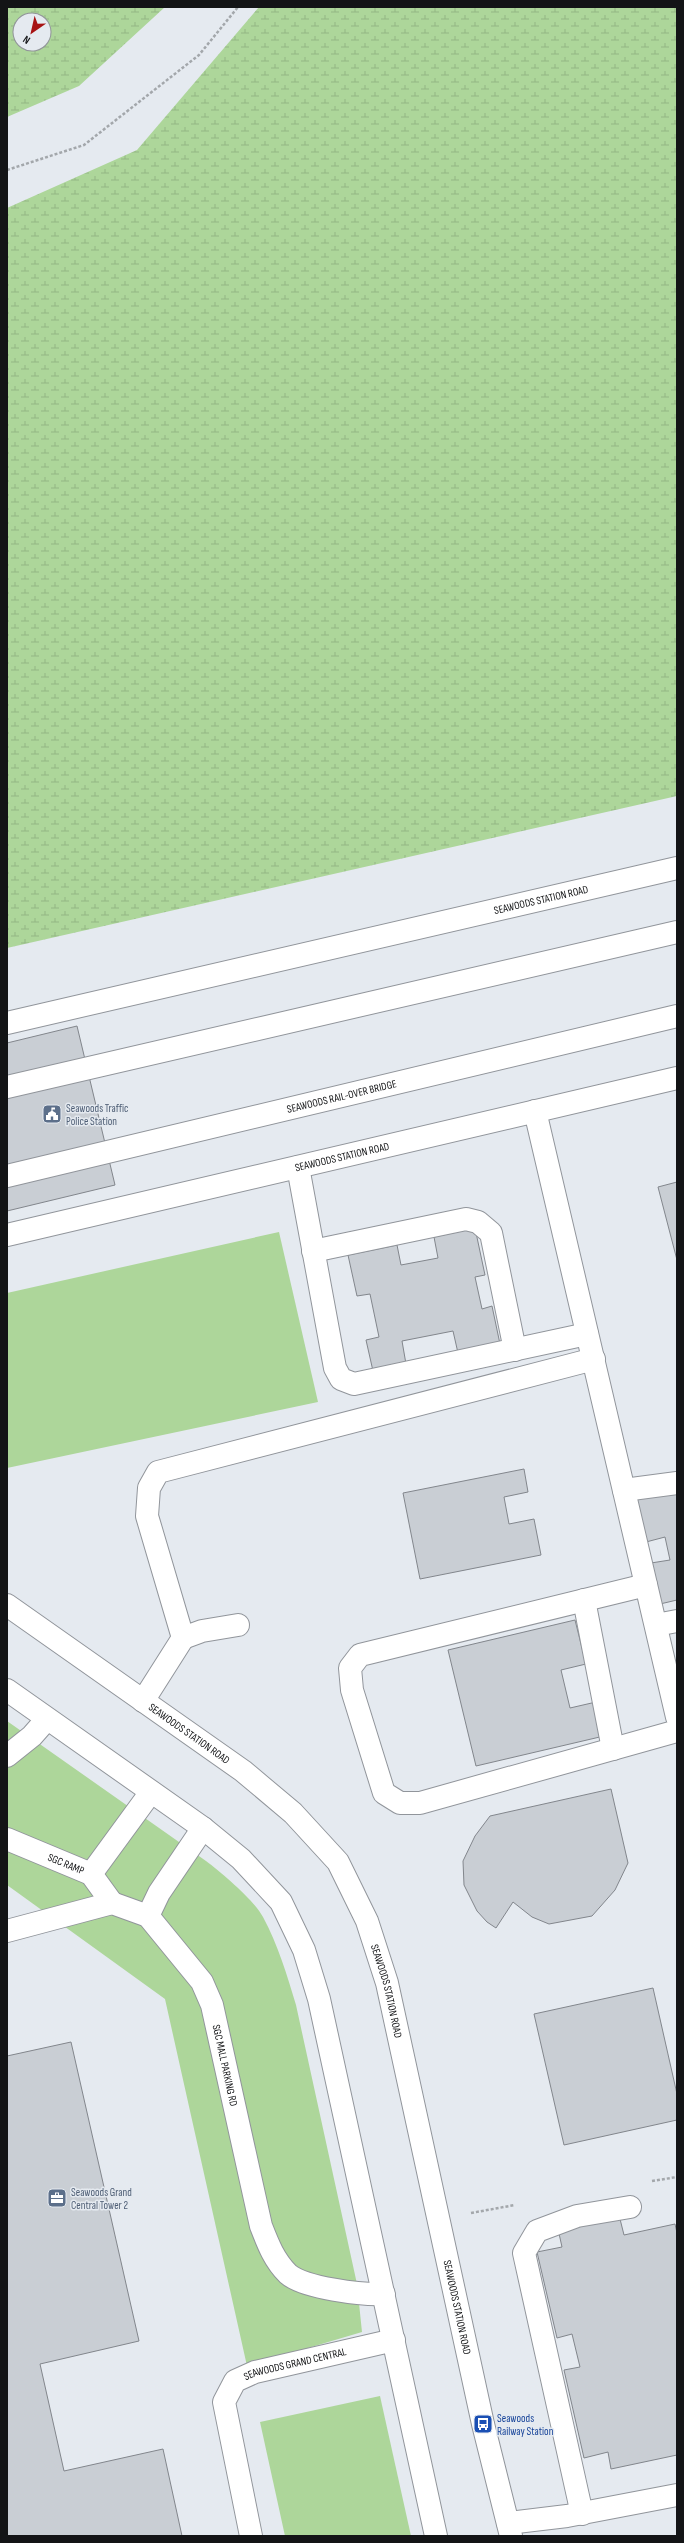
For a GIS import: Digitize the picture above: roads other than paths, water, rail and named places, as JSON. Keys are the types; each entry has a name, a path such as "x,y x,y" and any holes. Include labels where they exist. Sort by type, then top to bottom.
{"main road":[{"name":"SEAWOODS STATION ROAD","path":"7,1023 677,868"},
{"path":"7,1086 677,932"},
{"name":"SEAWOODS RAIL-OVER BRIDGE","path":"7,1176 677,1016"},
{"name":"SEAWOODS STATION ROAD","path":"7,1235 677,1078"},
{"path":"535,1111 646,1585 656,1625 670,1655 677,1717"},
{"path":"298,1167 335,1368 341,1379 354,1384 587,1334"},
{"path":"313,1251 466,1219 478,1222 491,1233 515,1350"},
{"path":"183,1638 147,1516 149,1488 158,1472 594,1359"},
{"path":"624,1490 677,1483"},
{"path":"646,1585 360,1655 350,1668 352,1690 384,1792 400,1804 420,1804 677,1731"},
{"path":"584,1600 613,1749"},
{"name":"SEAWOODS STATION ROAD","path":"7,1605 243,1771 293,1813 338,1862 367,1921 387,1983 482,2424 510,2530"},
{"path":"656,1625 677,1621"},
{"path":"143,1701 183,1638 202,1631 238,1625"},
{"path":"7,1690 203,1828 241,1859 282,1902 304,1950 319,1999 436,2536"},
{"path":"7,1756 32,1736 47,1719"},
{"path":"91,1874 151,1792"},
{"path":"7,1930 112,1903 148,1916 159,1893 203,1828"},
{"name":"SGC RAMP","path":"7,1839 91,1874 112,1903"},
{"name":"SGC MALL PARKING RD","path":"148,1916 202,1982 212,2004 261,2226 269,2247 277,2262 290,2275 304,2282 337,2290 384,2294"},
{"path":"582,2514 524,2253 537,2231 577,2216 630,2207"},
{"name":"SEAWOODS GRAND CENTRAL","path":"251,2536 224,2402 235,2381 255,2372 371,2344 394,2340"},
{"path":"510,2530 582,2514 677,2496"}],"place":[{"name":"Seawoods Traffic Police Station","path":"52,1114"},
{"name":"Seawoods Grand Central Tower 2","path":"57,2198"},
{"name":"Seawoods Railway Station","path":"483,2424"}]}
